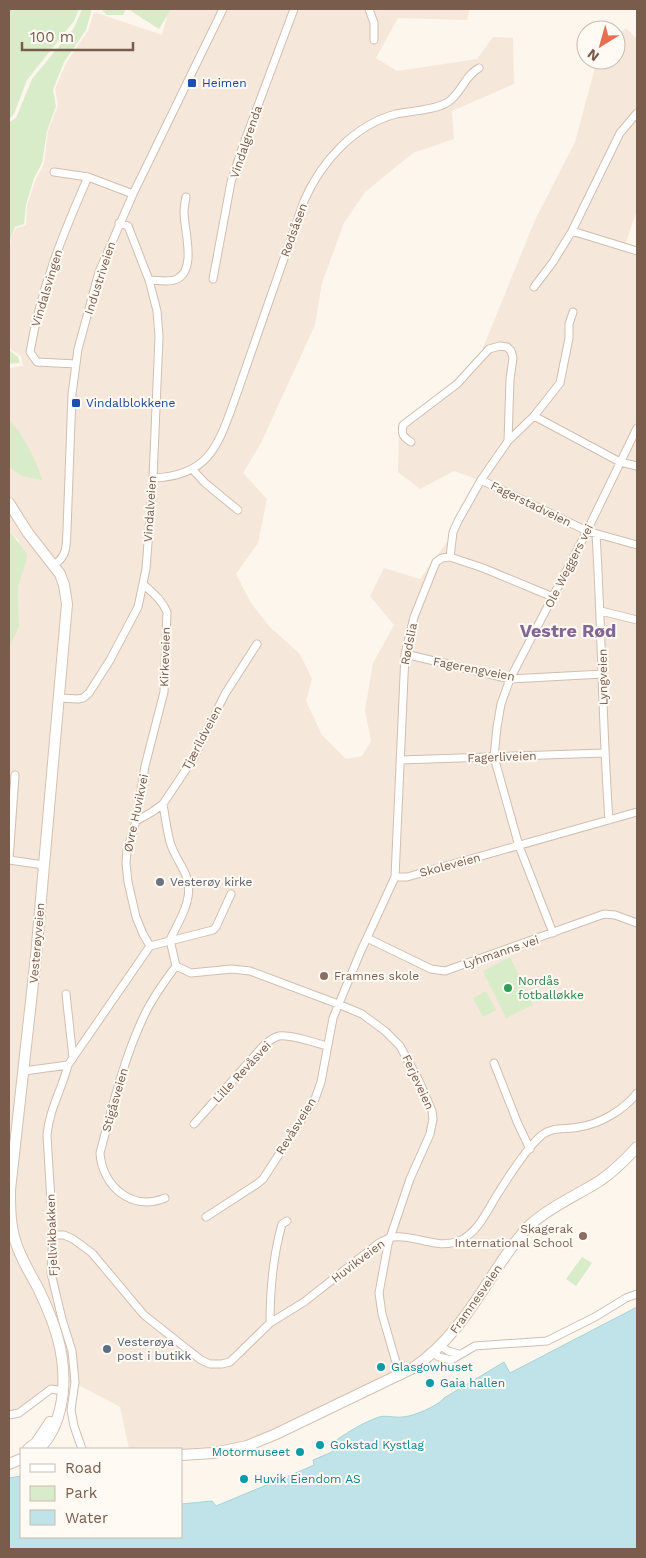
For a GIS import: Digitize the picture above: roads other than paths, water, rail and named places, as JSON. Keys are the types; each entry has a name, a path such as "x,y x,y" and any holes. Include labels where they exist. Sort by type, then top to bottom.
{"main road":[{"name":"Vesterøyveien","path":"9,503 28,534 54,565 64,585 67,604 44,865 10,1190 12,1225 16,1244 52,1319 58,1334 63,1360 63,1391 39,1447"},
{"name":"Framnesveien","path":"182,1455 221,1452 246,1446 276,1434 400,1376 413,1368 433,1354 457,1328 506,1255 530,1225 544,1214 602,1179 619,1166 637,1147"}],"street":[{"name":"Industriveien","path":"54,565 61,560 65,552 72,394 78,349 100,272 119,223 223,9"},
{"name":"Vindalgrenda","path":"213,279 232,182 244,143 294,9"},
{"path":"369,9 374,23 374,40"},
{"name":"Rødsåsen","path":"193,470 212,451 224,430 304,201 320,171 351,138 367,126 394,115 441,106 449,102 468,76 479,68"},
{"path":"534,287 554,262 572,231 620,133 637,113"},
{"path":"54,172 88,177 133,194"},
{"name":"Vindalsvingen","path":"76,364 37,362 30,352 48,275 88,177"},
{"path":"149,280 172,281 180,277 185,270 189,256 184,211 186,197"},
{"name":"Vindalveien","path":"59,698 84,698 89,693 138,607 143,584 153,478 159,338 156,311 149,280 128,226 119,223"},
{"path":"572,231 637,252"},
{"path":"553,597 483,568 450,557 453,532 481,480 508,441 534,416 560,383 569,338 569,324 573,312"},
{"path":"410,442 403,435 403,425 457,384 489,349 500,346 507,347 511,351 513,358 510,379 508,441"},
{"path":"534,416 620,462 637,466"},
{"name":"Ole Weggers vei","path":"553,933 519,846 494,757 496,726 510,679 587,531 637,428"},
{"path":"153,478 182,475 193,470 205,483 238,510"},
{"name":"Fagerstadveien","path":"481,480 587,531 637,545"},
{"name":"Lyngveien","path":"596,534 603,674 604,753 609,820"},
{"name":"Rødslia","path":"395,877 405,654 414,617 436,562 442,558 450,557"},
{"name":"Kirkeveien","path":"143,584 158,596 167,612 164,692 145,766"},
{"path":"600,611 637,620"},
{"name":"Tjærildveien","path":"136,820 163,804 193,759 225,694 257,644"},
{"name":"Fagerengveien","path":"405,654 510,679 603,674"},
{"name":"Fagerliveien","path":"401,760 604,753"},
{"name":"Øvre Huvikvei","path":"145,766 136,820 127,850 126,864 136,917 150,946"},
{"path":"15,775 9,860 44,865"},
{"name":"Øvre Huvikvei","path":"163,804 170,843 176,859 186,871 188,882 188,896 185,907 170,940"},
{"name":"Skoleveien","path":"395,877 406,877 637,812"},
{"path":"338,1004 395,877"},
{"path":"24,1070 70,1062 150,946 213,930 231,894"},
{"name":"Lyhmanns vei","path":"367,938 430,969 445,971 604,914 615,915 637,923"},
{"path":"170,940 176,966"},
{"name":"Ferjeveien","path":"176,966 191,973 232,969 250,971 338,1004 374,1022 400,1046 419,1081 432,1111 433,1119 430,1134 410,1179 385,1258 380,1298 382,1314 400,1376"},
{"name":"Stigåsveien","path":"165,1198 155,1202 145,1202 122,1195 115,1190 101,1165 100,1153 125,1064 143,1017 176,966"},
{"path":"66,994 70,1062"},
{"name":"Revåsveien","path":"206,1217 257,1184 269,1170 315,1099 321,1082 333,1018 338,1004"},
{"name":"Lille Revåsvei","path":"194,1124 265,1044 272,1039 279,1036 287,1037 328,1046"},
{"name":"Fjellvikbakken","path":"70,1062 48,1121 47,1135 53,1235 51,1273 72,1351 75,1382 71,1410 82,1448"},
{"path":"494,1063 530,1149"},
{"name":"Huvikveien","path":"53,1235 64,1235 73,1239 92,1253 144,1315 180,1345 201,1360 210,1364 222,1364 230,1362 270,1323 304,1302 379,1243 391,1237 400,1237 437,1244 450,1244 472,1233 507,1180 540,1136 549,1130 581,1127 601,1120 618,1110 637,1093"},
{"path":"270,1323 270,1296 276,1252 282,1224 287,1221"},
{"path":"433,1354 451,1360 475,1346 547,1341 596,1317 626,1298 637,1294"},
{"path":"441,1346 448,1351 459,1354"},
{"path":"9,1415 19,1413 51,1389 63,1391"}],"water":[{"path":"637,1307 637,1549 9,1549 9,1478 20,1476 20,1538 182,1538 182,1504 212,1501 216,1506 314,1465 313,1460 332,1452 335,1441 379,1417 406,1417 424,1410 504,1362 510,1373"}],"place":[{"name":"Heimen","path":"192,83"},
{"name":"Vindalblokkene","path":"76,403"},
{"name":"Vesterøy kirke","path":"160,882"},
{"name":"Framnes skole","path":"324,976"},
{"name":"Nordås fotballøkke","path":"508,988"},
{"name":"Skagerak International School","path":"583,1236"},
{"name":"Vesterøya post i butikk","path":"107,1349"},
{"name":"Glasgowhuset","path":"381,1367"},
{"name":"Gaia hallen","path":"430,1383"},
{"name":"Gokstad Kystlag","path":"320,1445"},
{"name":"Motormuseet","path":"300,1452"},
{"name":"Huvik Eiendom AS","path":"244,1479"}],"district":[{"name":"Vestre Rød","path":"568,630"}]}
